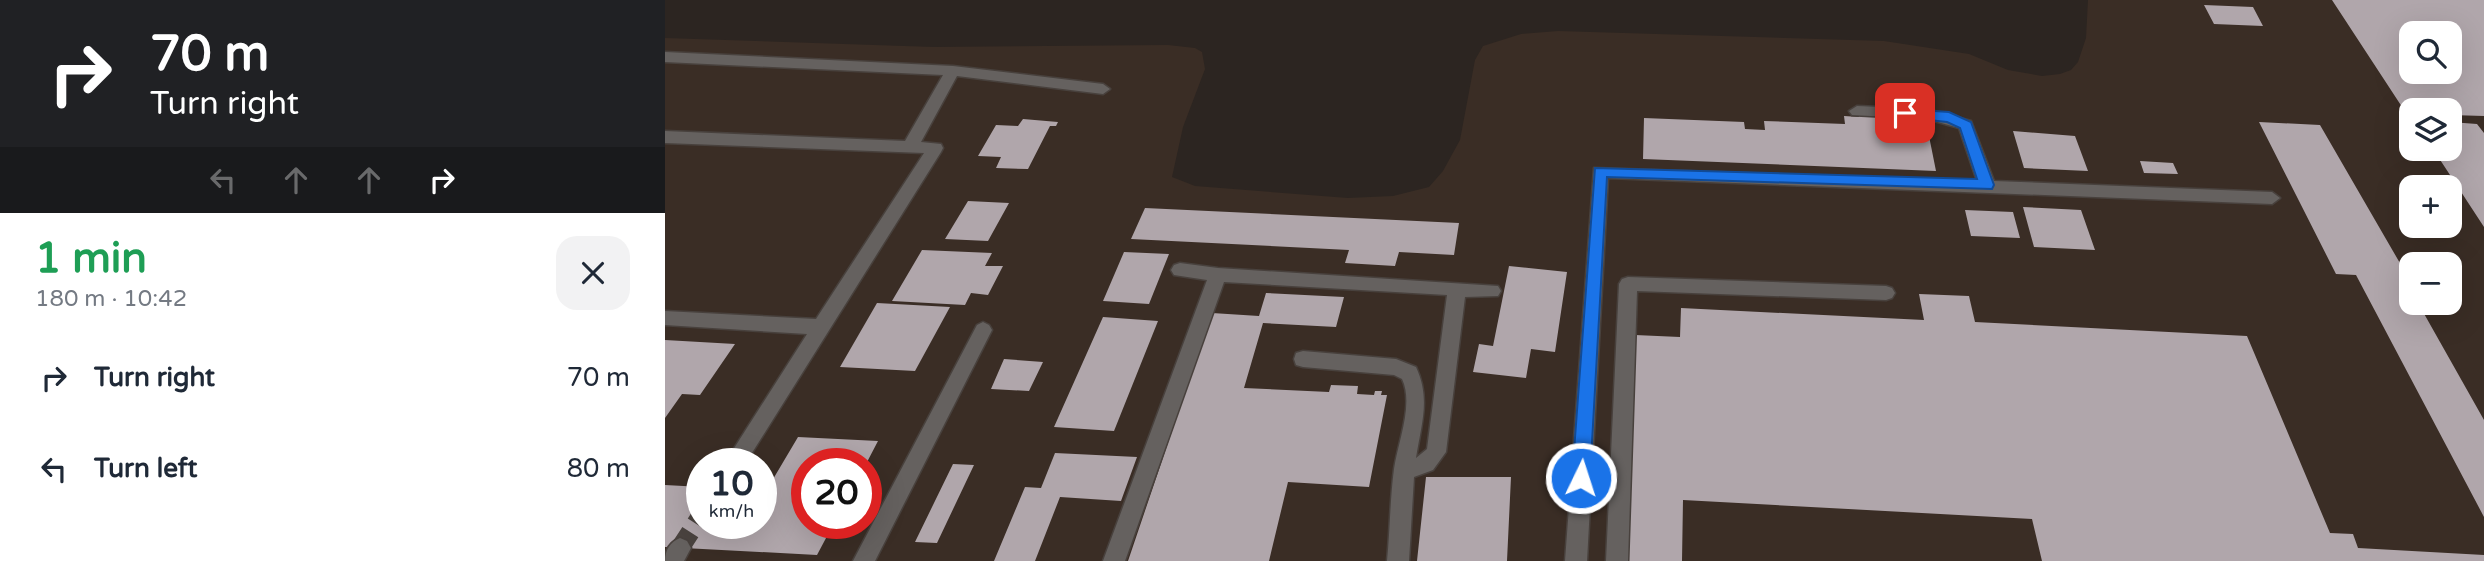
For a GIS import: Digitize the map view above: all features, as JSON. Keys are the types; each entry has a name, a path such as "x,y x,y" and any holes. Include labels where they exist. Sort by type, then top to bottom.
{"lane":[{"path":"665,57 953,71 1103,89"},
{"path":"910,147 953,71"},
{"path":"1857,111 1949,117 1966,125 1987,185"},
{"path":"665,137 935,148 744,448"},
{"path":"1576,561 1600,172 2272,198"},
{"path":"1180,270 1218,275 1492,291"},
{"path":"1114,561 1218,275"},
{"path":"1617,561 1627,284 1886,293"},
{"path":"1404,470 1426,464 1436,452 1457,289"},
{"path":"665,318 821,327"},
{"path":"864,561 983,330"},
{"path":"1303,359 1396,367 1409,373 1415,386 1415,406 1404,470 1398,561"}],"shaded area":[{"path":"2088,0 2484,0 2484,561 665,561 665,38 934,47 1168,45 1195,48 1202,52 1205,69 1183,127 1172,177 1195,186 1348,198 1393,196 1429,187 1443,171 1460,140 1475,60 1483,46 1521,34 1558,31 1884,41 1969,54 2008,70 2042,76 2071,70 2078,62 2086,38"}],"building":[{"path":"2332,0 2484,0 2484,116 2462,115 2462,98 2399,98 2399,102"},
{"path":"2204,5 2253,7 2263,26 2214,24"},
{"path":"1858,113 1925,116 1936,171 1643,159 1644,118 1744,122 1745,129 1765,130 1764,121 1845,124 1844,116 1859,117"},
{"path":"1023,119 1058,122 1056,126 1050,126 1028,169 996,168 1001,157 978,156 996,125 1018,126"},
{"path":"2259,122 2320,125 2399,261 2399,315 2425,315 2484,420 2484,517 2356,275 2336,274"},
{"path":"2462,123 2477,124 2484,133 2484,227 2462,193 2462,175 2450,175 2441,161 2462,161"},
{"path":"2013,131 2075,136 2088,171 2024,168"},
{"path":"2140,161 2173,163 2178,174 2144,173"},
{"path":"968,201 1009,203 988,241 945,239"},
{"path":"2023,207 2081,210 2095,250 2034,247"},
{"path":"1145,208 1459,223 1454,255 1399,252 1395,266 1345,263 1349,250 1131,239"},
{"path":"1965,210 2013,212 2020,238 1971,236"},
{"path":"922,250 992,253 985,266 1003,266 988,295 971,293 965,305 892,301"},
{"path":"1124,252 1169,254 1149,304 1103,301"},
{"path":"1509,266 1567,272 1555,352 1531,349 1526,378 1473,372 1479,344 1493,346"},
{"path":"1266,293 1344,297 1336,327 1263,323 1244,388 1329,392 1331,385 1358,386 1357,394 1374,395 1375,391 1382,391 1381,395 1387,395 1369,487 1288,482 1269,561 1128,561 1212,313 1259,316"},
{"path":"1919,294 1969,296 1975,322 2247,336 2330,533 2353,534 2358,548 2484,555 2484,561 2042,561 2032,519 1683,500 1682,561 1628,561 1635,335 1680,337 1681,308 1924,320"},
{"path":"877,303 950,307 915,371 840,367"},
{"path":"1103,317 1158,321 1114,431 1054,427"},
{"path":"665,340 735,344 700,395 682,394 665,418"},
{"path":"1004,359 1043,362 1029,391 991,389"},
{"path":"798,437 878,441 874,448 791,448"},
{"path":"791,449 791,539 826,539 817,555 665,547 665,485 686,486 686,539 777,539 777,472"},
{"path":"1055,453 1137,457 1121,501 1060,497 1035,561 994,561 1025,487 1041,488"},
{"path":"953,464 974,465 937,543 915,542"},
{"path":"1426,477 1511,477 1507,561 1417,561"}],"tunnel":[{"path":"680,548 686,539"}],"route":[{"path":"1581,478 1600,172 1987,185 1966,125 1949,117 1905,113"}]}
